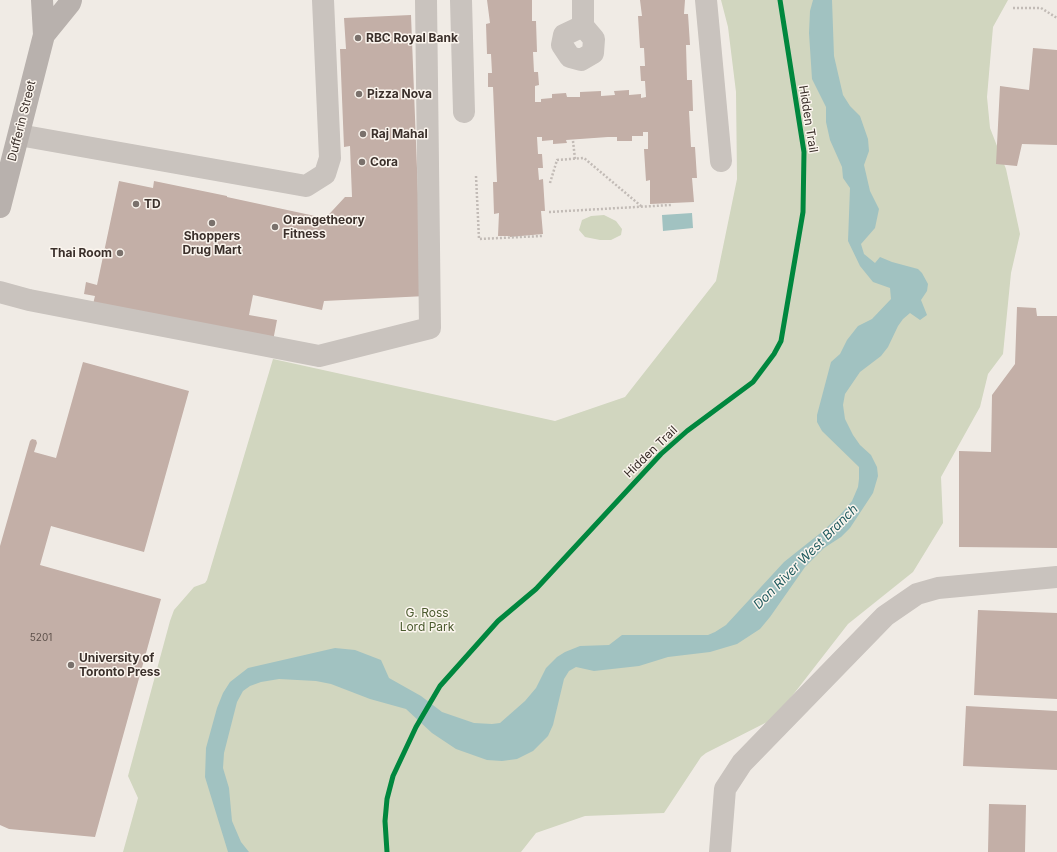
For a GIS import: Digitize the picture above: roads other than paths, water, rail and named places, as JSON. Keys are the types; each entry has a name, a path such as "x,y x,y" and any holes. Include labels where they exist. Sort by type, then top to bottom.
{"main road":[{"name":"Dufferin Street","path":"1,203 44,35 42,0"},
{"name":"Dufferin Street","path":"44,35 71,0"}],"lane":[{"path":"19,135 306,186 325,174 330,158 323,0"},
{"path":"0,292 29,300 319,356 430,328 426,0"},
{"path":"461,0 464,112"},
{"path":"583,0 583,26"},
{"path":"706,0 721,161"},
{"path":"720,852 725,789 742,763 885,616 917,594 938,588 1057,577"}],"water":[{"name":"Don River West Branch","path":"813,0 832,0 834,56 843,95 850,106 860,116 868,139 869,151 864,165 870,191 879,209 875,228 861,244 864,254 875,263 880,257 918,269 928,284 927,291 921,300 927,315 920,320 910,313 903,319 888,347 881,356 860,372 845,394 843,405 845,419 860,445 871,455 877,467 878,476 873,493 850,528 841,537 824,548 805,567 760,629 737,644 710,652 668,657 639,666 594,671 576,667 569,671 564,679 553,725 548,736 533,751 517,759 502,761 487,760 456,749 432,733 406,709 370,699 331,684 316,681 279,679 261,682 250,686 243,691 237,702 224,753 223,768 229,788 232,821 241,842 249,852 228,852 205,777 206,748 217,708 223,693 230,682 248,668 335,648 355,650 381,660 389,678 421,696 442,712 474,723 500,723 525,701 536,688 546,668 557,657 565,652 580,646 609,645 622,635 708,635 715,632 726,625 784,562 823,531 852,501 858,487 859,467 822,431 817,422 817,415 831,362 840,354 847,340 858,326 872,319 891,299 890,288 873,282 860,266 848,241 850,188 843,178 842,167 830,140 826,122 826,107 812,79 809,33 810,11"},
{"path":"692,213 693,228 663,231 662,215"}],"place":[{"name":"RBC Royal Bank","path":"358,38"},
{"name":"Pizza Nova","path":"359,94"},
{"name":"Raj Mahal","path":"363,134"},
{"name":"Cora","path":"362,162"},
{"name":"TD","path":"136,204"},
{"name":"Shoppers Drug Mart","path":"212,223"},
{"name":"Orangetheory Fitness","path":"275,227"},
{"name":"Thai Room","path":"120,253"},
{"name":"University of Toronto Press","path":"71,665"}],"park label":[{"name":"G. Ross Lord Park","path":"427,620"}]}
